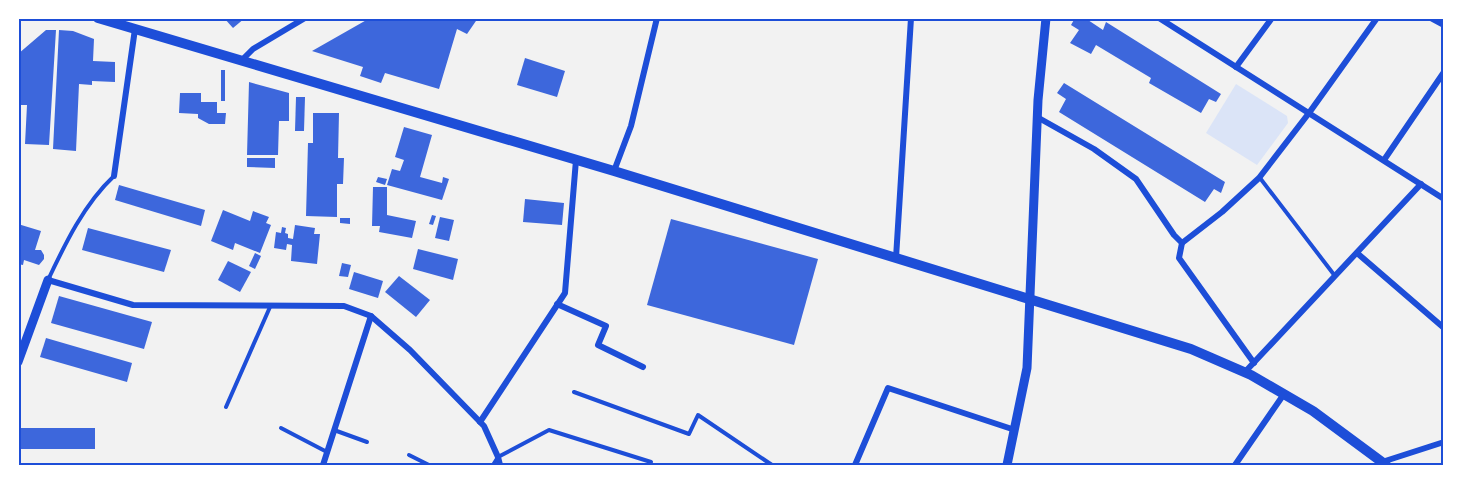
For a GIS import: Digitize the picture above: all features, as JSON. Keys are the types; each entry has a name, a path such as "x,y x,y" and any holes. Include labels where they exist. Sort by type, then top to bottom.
{"main road":[{"path":"98,18 614,171 1191,349 1245,372 1313,411 1383,463"}],"street":[{"path":"240,61 253,49 305,18"},
{"path":"614,171 631,126 657,18"},
{"path":"896,258 911,18"},
{"path":"1007,465 1027,368 1037,117 1046,18"},
{"path":"1159,18 1444,198"},
{"path":"1236,67 1272,18"},
{"path":"1254,363 1179,258 1182,243 1222,212 1259,178 1377,18"},
{"path":"1431,18 1444,26"},
{"path":"114,176 135,29"},
{"path":"1384,160 1444,72"},
{"path":"1037,117 1094,149 1136,179 1174,235 1182,243"},
{"path":"480,422 565,293 576,160"},
{"path":"1245,372 1421,184"},
{"path":"1357,253 1444,328"},
{"path":"18,362 48,280 133,305 344,306 371,316 410,350 484,426 500,465"},
{"path":"557,304 606,326 598,345 643,367"},
{"path":"323,465 371,316"},
{"path":"855,465 888,388 1015,430"},
{"path":"1235,465 1284,394"},
{"path":"1383,463 1444,442"}],"lane":[{"path":"48,280 69,238 97,195 114,176"},
{"path":"1259,178 1335,276"},
{"path":"226,407 270,307"},
{"path":"574,392 689,434 698,415 772,465"},
{"path":"281,428 327,452"},
{"path":"334,430 367,442"},
{"path":"493,465 498,457 549,430 651,462"},
{"path":"409,455 429,465"}],"shaded area":[{"path":"1236,84 1287,116 1288,123 1257,165 1206,133"}],"building":[{"path":"224,18 245,18 233,28"},
{"path":"370,18 478,18 467,34 457,29 439,89 385,73 381,83 360,76 363,67 312,51"},
{"path":"1075,18 1085,18 1103,30 1106,22 1221,94 1216,102 1209,99 1201,113 1149,83 1151,78 1096,45 1091,54 1070,43 1079,30 1071,25"},
{"path":"46,30 56,30 49,145 25,144 27,105 18,105 18,54"},
{"path":"59,30 73,31 94,39 93,61 115,62 115,82 92,81 92,85 79,84 76,151 53,149"},
{"path":"525,58 565,71 557,97 517,85"},
{"path":"221,70 225,70 225,101 221,101"},
{"path":"249,82 289,93 289,121 279,121 278,155 247,155"},
{"path":"1064,83 1225,182 1221,193 1214,189 1205,202 1059,112 1066,99 1057,93"},
{"path":"180,93 201,93 201,102 217,102 217,113 226,113 225,124 209,124 198,118 198,114 179,113"},
{"path":"296,97 305,97 304,131 295,131"},
{"path":"313,113 339,113 338,158 344,158 343,184 337,184 337,217 306,216 308,143 313,143"},
{"path":"404,127 432,135 420,177 442,183 443,177 449,179 442,200 387,185 392,169 400,171 404,160 395,157"},
{"path":"247,158 275,158 275,168 247,167"},
{"path":"378,177 387,179 385,185 376,182"},
{"path":"119,185 205,210 201,226 115,200"},
{"path":"373,187 387,187 387,215 416,221 412,238 379,232 380,226 372,226"},
{"path":"525,199 564,203 562,225 523,222"},
{"path":"223,210 250,221 253,211 269,217 266,223 271,225 260,253 235,243 233,250 211,241"},
{"path":"432,215 436,216 433,225 429,224"},
{"path":"440,217 454,220 449,241 435,238"},
{"path":"340,218 350,218 350,224 340,223"},
{"path":"671,219 818,259 794,345 647,305"},
{"path":"18,224 41,231 35,250 41,250 44,255 39,265 24,260 23,265 18,264"},
{"path":"295,225 315,228 314,234 320,234 317,264 291,261 292,245 287,244 286,250 274,248 276,232 281,233 282,227 286,228 285,233 288,234 288,238 293,239"},
{"path":"88,228 171,250 164,272 82,250"},
{"path":"418,249 458,259 453,280 413,269"},
{"path":"255,253 261,256 255,269 249,266"},
{"path":"228,261 251,272 240,292 218,280"},
{"path":"342,263 351,265 348,277 339,276"},
{"path":"354,272 383,281 378,298 349,289"},
{"path":"399,276 430,300 416,317 385,292"},
{"path":"59,296 152,322 144,349 51,323"},
{"path":"46,338 132,363 127,382 40,357"},
{"path":"18,428 95,428 95,449 18,449"}]}
